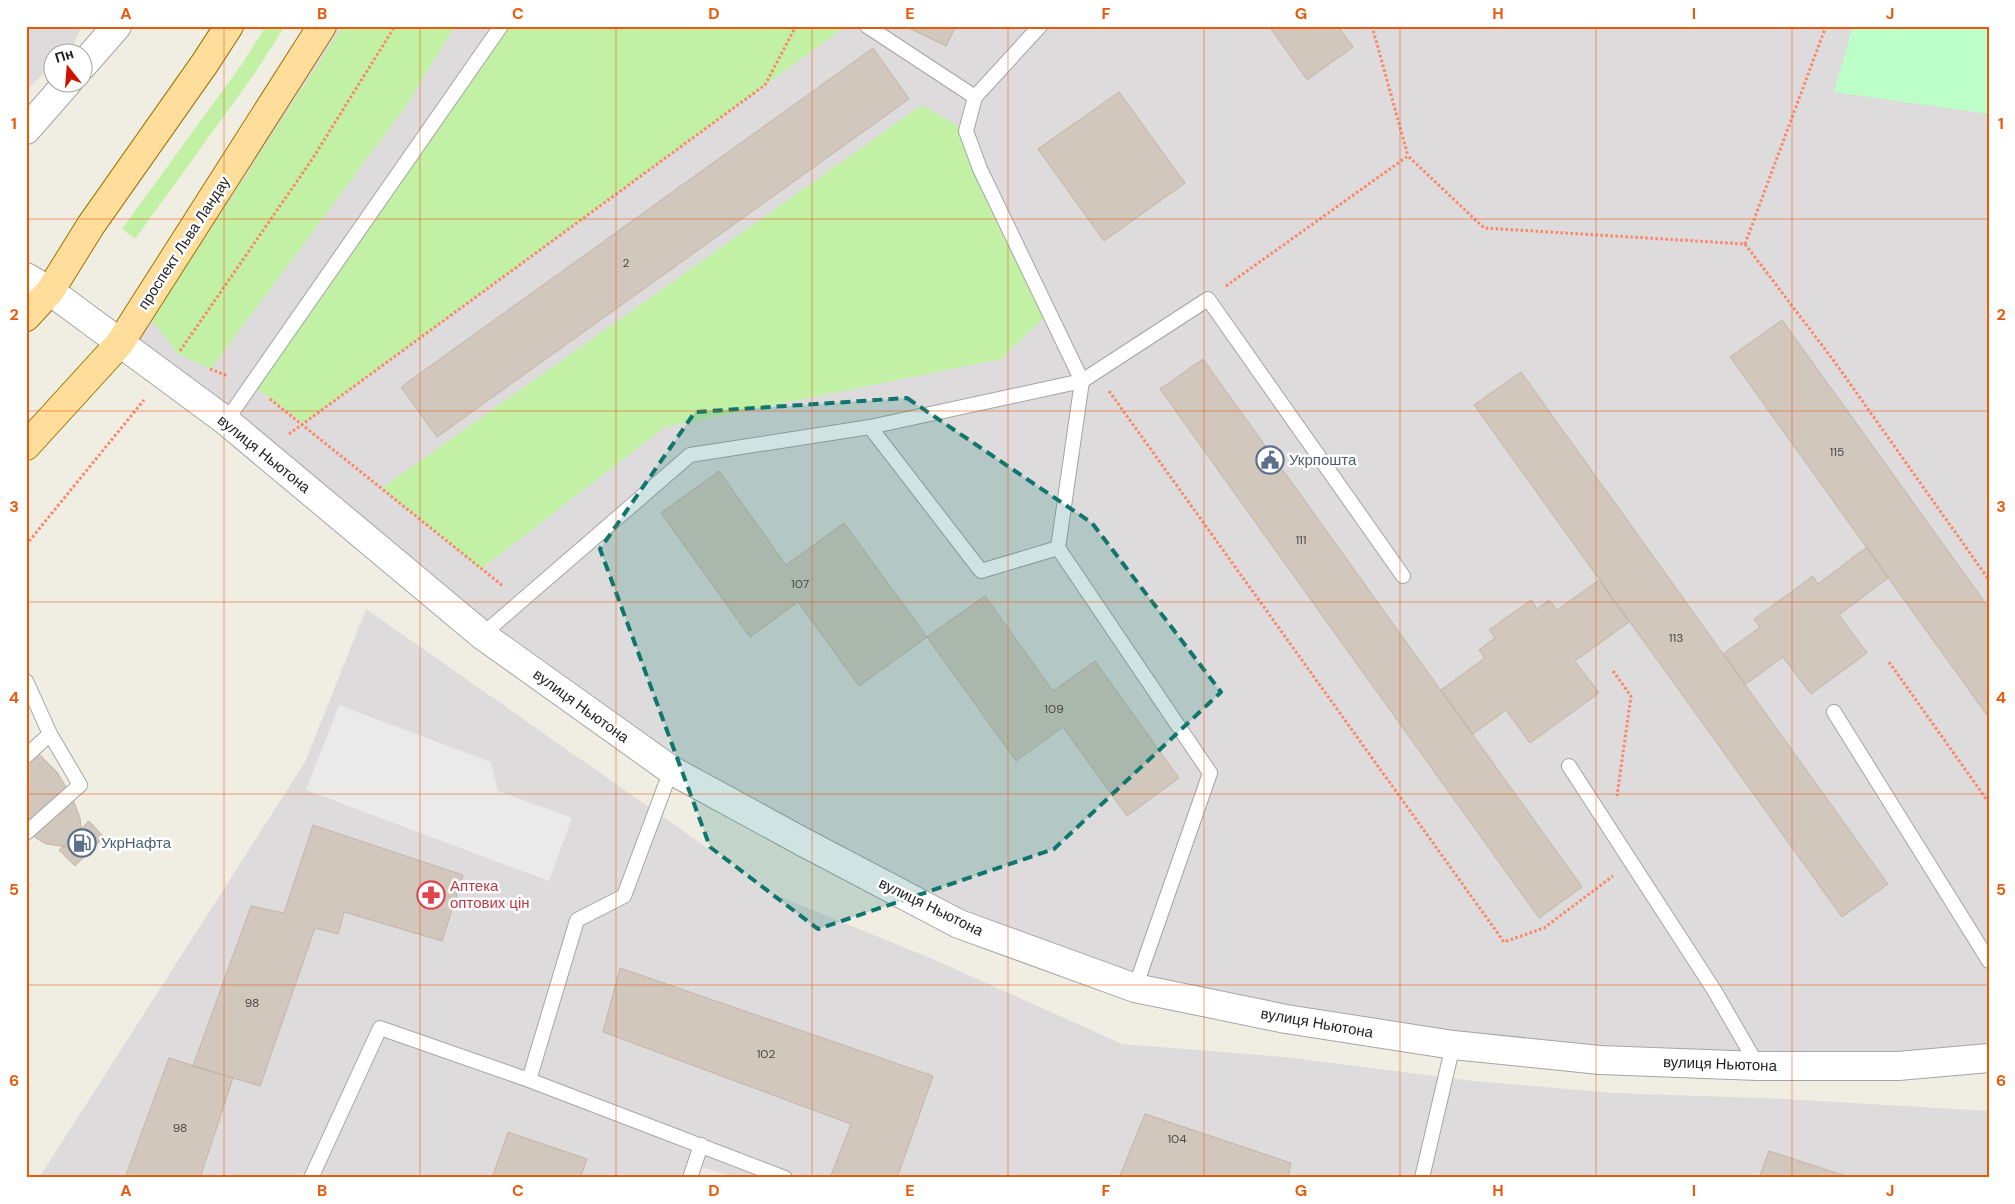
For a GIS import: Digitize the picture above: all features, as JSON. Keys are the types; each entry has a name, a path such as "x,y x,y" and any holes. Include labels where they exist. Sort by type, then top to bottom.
{"main road":[{"path":"26,317 50,291 91,225 229,26"},
{"name":"проспект Льва Ландау","path":"26,446 120,343 322,26"}],"street":[{"path":"92,55 117,26"},
{"path":"26,130 59,92"},
{"name":"вулиця Ньютона","path":"26,277 50,291 226,421 482,635 670,770 959,924 1134,988 1286,1019 1453,1045 1600,1060 1758,1066 1898,1066 1989,1058"}],"lane":[{"path":"226,421 502,26"},
{"path":"867,26 975,97"},
{"path":"1040,26 975,97 966,131 980,169 1082,381 1058,548 1210,773 1134,988"},
{"path":"482,635 690,455 870,427 1082,381 1208,299 1402,576"},
{"path":"870,427 981,570 1058,548"},
{"path":"26,681 50,734 80,785 26,833"},
{"path":"1834,712 1989,961"},
{"path":"26,756 50,734"},
{"path":"1569,766 1714,990 1758,1066"},
{"path":"529,1080 577,920 624,896 670,770"},
{"path":"312,1178 380,1028 529,1080 784,1178"},
{"path":"1422,1178 1453,1045"},
{"path":"690,1178 701,1145"}],"path":[{"path":"26,545 163,375 313,158 395,26"},
{"path":"264,453 765,85 796,26"},
{"path":"1372,26 1408,156 1484,228 1745,244 1834,361 1989,580"},
{"path":"1745,244 1826,26"},
{"path":"1208,299 1408,156"},
{"path":"203,365 252,385 303,423 521,601"},
{"path":"1096,372 1504,942 1544,928 1618,872 1612,832 1631,696 1613,671"},
{"path":"1890,662 1989,803"}],"highlighted area":[{"path":"907,398 1092,523 1221,692 1054,849 818,929 710,847 600,549 695,412"}],"shaded area":[{"path":"26,26 82,26 74,42 42,42 42,75 26,91"},
{"path":"322,26 1989,26 1989,1058 1758,1066 1286,1019 959,924 670,770 120,343"},
{"path":"366,609 773,894 935,960 1122,1044 1284,1057 1473,1081 1613,1093 1785,1099 1989,1111 1989,1178 39,1178 305,762"},
{"path":"339,705 491,762 498,791 572,818 549,881 306,790"},
{"path":"702,1167 738,1178 698,1178"}],"green space":[{"path":"266,26 285,26 255,73 135,239 122,229 242,64"},
{"path":"343,26 455,26 406,106 211,369 178,354 152,320"},
{"path":"501,26 846,26 303,423 252,385"},
{"path":"1853,26 1989,26 1989,114 1834,92"},
{"path":"922,105 966,131 1049,313 1001,359 665,427 481,569 382,488"}],"building":[{"path":"905,26 956,26 946,46"},
{"path":"1269,26 1338,26 1353,47 1307,80"},
{"path":"873,48 909,99 437,437 401,387"},
{"path":"1119,92 1185,183 1104,241 1038,149"},
{"path":"1782,320 1989,608 1989,718 1730,357"},
{"path":"1203,359 1582,887 1539,918 1160,389"},
{"path":"1521,372 1888,884 1842,917 1474,405"},
{"path":"719,471 786,565 844,523 927,637 859,686 798,602 750,637 661,513"},
{"path":"1867,547 1888,578 1839,615 1867,653 1811,694 1783,657 1746,684 1723,654 1760,627 1754,619 1813,576 1818,584"},
{"path":"1599,580 1629,622 1575,661 1599,693 1530,743 1506,710 1473,734 1441,690 1485,658 1479,650 1495,638 1489,630 1531,600 1537,609 1549,600 1557,610"},
{"path":"985,596 1053,691 1095,661 1179,778 1127,816 1063,727 1016,761 927,637"},
{"path":"26,746 35,750 57,772 72,797 80,818 82,835 78,844 69,847 46,844 26,832"},
{"name":"УкрНафта","path":"89,821 104,837 75,866 59,850"},
{"path":"313,825 463,875 442,941 344,912 338,934 315,928 260,1086 193,1066 251,906 284,913"},
{"path":"620,968 933,1076 897,1178 830,1178 851,1124 603,1032"},
{"path":"169,1058 233,1078 200,1178 125,1178"},
{"path":"1145,1114 1291,1163 1288,1178 1119,1178"},
{"path":"508,1132 587,1159 580,1178 492,1178"},
{"path":"1769,1151 1852,1178 1759,1178"}],"place":[{"name":"Укрпошта","path":"1270,460"},
{"name":"УкрНафта","path":"82,843"},
{"name":"Аптека оптових цін","path":"431,895"}]}
